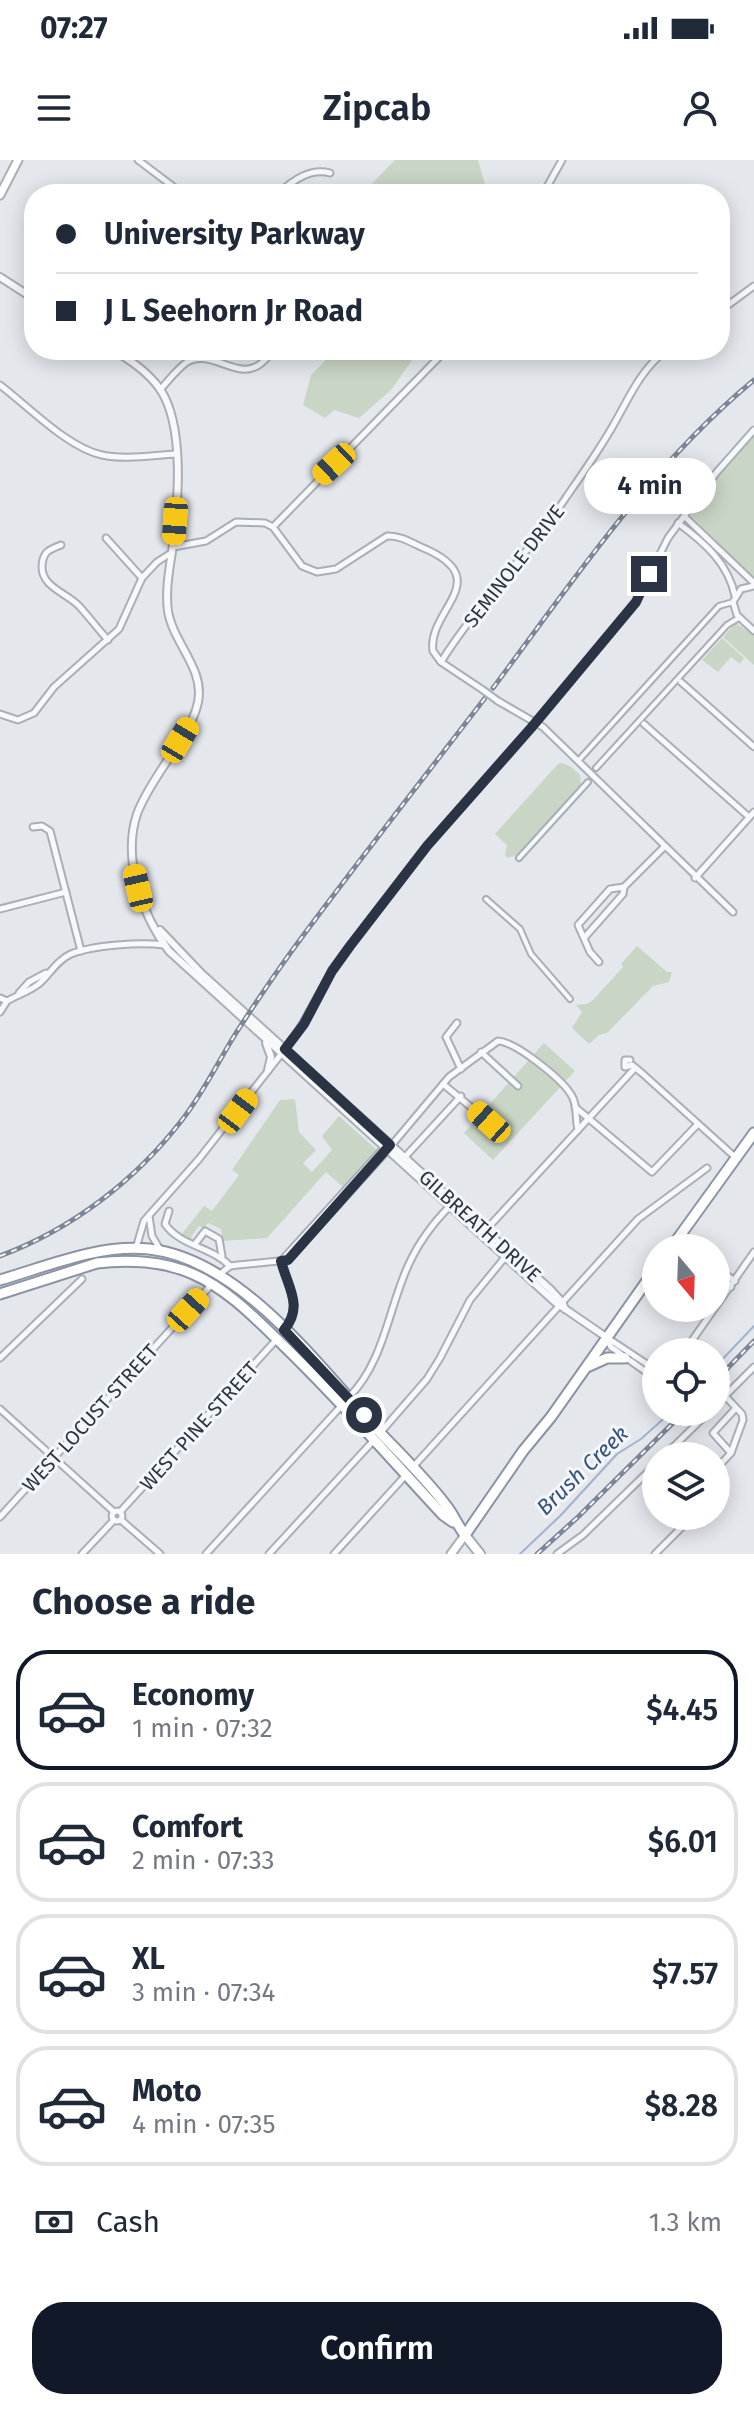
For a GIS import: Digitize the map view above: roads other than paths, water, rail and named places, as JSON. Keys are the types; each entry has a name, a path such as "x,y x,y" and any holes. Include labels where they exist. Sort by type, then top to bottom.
{"highway":[{"path":"682,1234 754,1133"},
{"path":"135,1261 136,1249"},
{"path":"0,1280 92,1253 136,1249 162,1252 191,1261 264,1310 410,1471 448,1507 465,1535 642,1287"},
{"path":"0,1294 97,1263 135,1261 215,1280 345,1401"},
{"path":"277,1339 284,1330"},
{"path":"587,1367 607,1358 625,1358"}],"main road":[{"path":"0,195 18,160"},
{"path":"451,1554 465,1535 480,1554"}],"street":[{"path":"138,160 170,184"},
{"path":"549,184 562,160"},
{"path":"292,184 306,174 319,170 330,173"},
{"path":"0,277 24,293"},
{"path":"730,304 754,286"},
{"path":"129,360 160,390 171,414 176,454 167,602 169,617 197,677 199,697 194,716 144,798 134,826 134,872 154,925 166,943 262,1037 283,1051"},
{"path":"160,390 185,363 194,360 217,361 247,369 257,367 264,360"},
{"path":"273,527 436,360"},
{"name":"SEMINOLE DRIVE","path":"441,662 509,569 555,514 615,424 634,385 656,360"},
{"path":"0,385 76,444 96,453 126,456 176,454"},
{"path":"136,1249 144,1221 199,1159 304,1024 332,971 350,946 427,846 636,602 658,555 678,523 724,462 754,430"},
{"path":"684,516 754,585"},
{"path":"0,714 11,720 29,717 69,671 108,640 123,622 142,578 172,550 206,541 236,522 265,523 273,527 302,566 317,572 336,569 387,536 394,536 449,561 455,574 454,600 432,640 433,651 441,662 535,723 579,760 623,807 733,912"},
{"path":"678,523 724,564 731,579 735,612 754,631"},
{"path":"106,538 142,578"},
{"path":"61,545 47,550 43,555 44,578 53,588 79,605 108,640"},
{"path":"579,760 719,606 734,599 745,587 754,585"},
{"path":"596,768 727,625 737,619"},
{"path":"744,621 754,622"},
{"path":"681,682 754,747"},
{"path":"644,724 752,815 695,878"},
{"path":"519,858 588,782"},
{"path":"33,827 42,826 50,831 81,951"},
{"path":"585,937 623,894 624,887 664,847"},
{"path":"599,962 590,952 578,925 610,889 624,887"},
{"path":"0,909 66,892"},
{"path":"486,899 520,929 531,954 570,999"},
{"path":"0,1012 3,1002 17,995 29,982 66,957 81,951 166,943 283,1051"},
{"path":"457,1023 446,1037 461,1069"},
{"path":"262,1037 271,1057 268,1070"},
{"path":"169,1211 165,1220 167,1227 181,1238 222,1258 230,1266 281,1261 443,1084 498,1041 522,1050 571,1093 578,1130"},
{"name":"GILBREATH DRIVE","path":"283,1051 450,1206 486,1230 506,1256 562,1305 606,1337"},
{"path":"481,1052 518,1086"},
{"path":"486,1230 591,1117 632,1064 736,1158"},
{"path":"443,1084 489,1122"},
{"path":"404,1158 458,1099"},
{"path":"575,1107 591,1117 652,1172 698,1124"},
{"name":"GILBREATH DRIVE","path":"388,1146 486,1230 562,1305"},
{"path":"334,1554 638,1219 707,1168"},
{"path":"206,1554 345,1401 374,1360 405,1272 417,1248 450,1206"},
{"path":"149,1215 152,1236 162,1252"},
{"path":"195,1244 205,1231 219,1239 222,1258"},
{"path":"694,1338 754,1252"},
{"path":"269,1554 427,1379 470,1300 506,1256"},
{"path":"281,1261 295,1310 293,1319 284,1330"},
{"name":"WEST LOCUST STREET","path":"0,1517 230,1266"},
{"path":"730,1278 735,1281"},
{"path":"0,1358 82,1279"},
{"path":"606,1337 611,1347 642,1370"},
{"path":"606,1337 642,1361"},
{"name":"WEST PINE STREET","path":"82,1554 277,1339"},
{"path":"730,1391 754,1367"},
{"path":"730,1401 736,1408 743,1420 731,1453 713,1433 736,1408"},
{"path":"0,1409 160,1554"},
{"path":"678,1442 695,1426"},
{"path":"557,1554 583,1535 642,1478"},
{"path":"655,1554 679,1530"}],"waterway":[{"name":"Brush Creek","path":"730,1351 754,1326"},
{"name":"Brush Creek","path":"520,1554 617,1454 655,1426"}],"railway":[{"path":"493,688 583,566 647,487 681,449 754,380"},
{"path":"0,1256 77,1217 123,1183 164,1142 197,1099 236,1033 296,945 485,698"},
{"path":"730,1366 754,1341"},
{"path":"537,1554 670,1426"}]}
